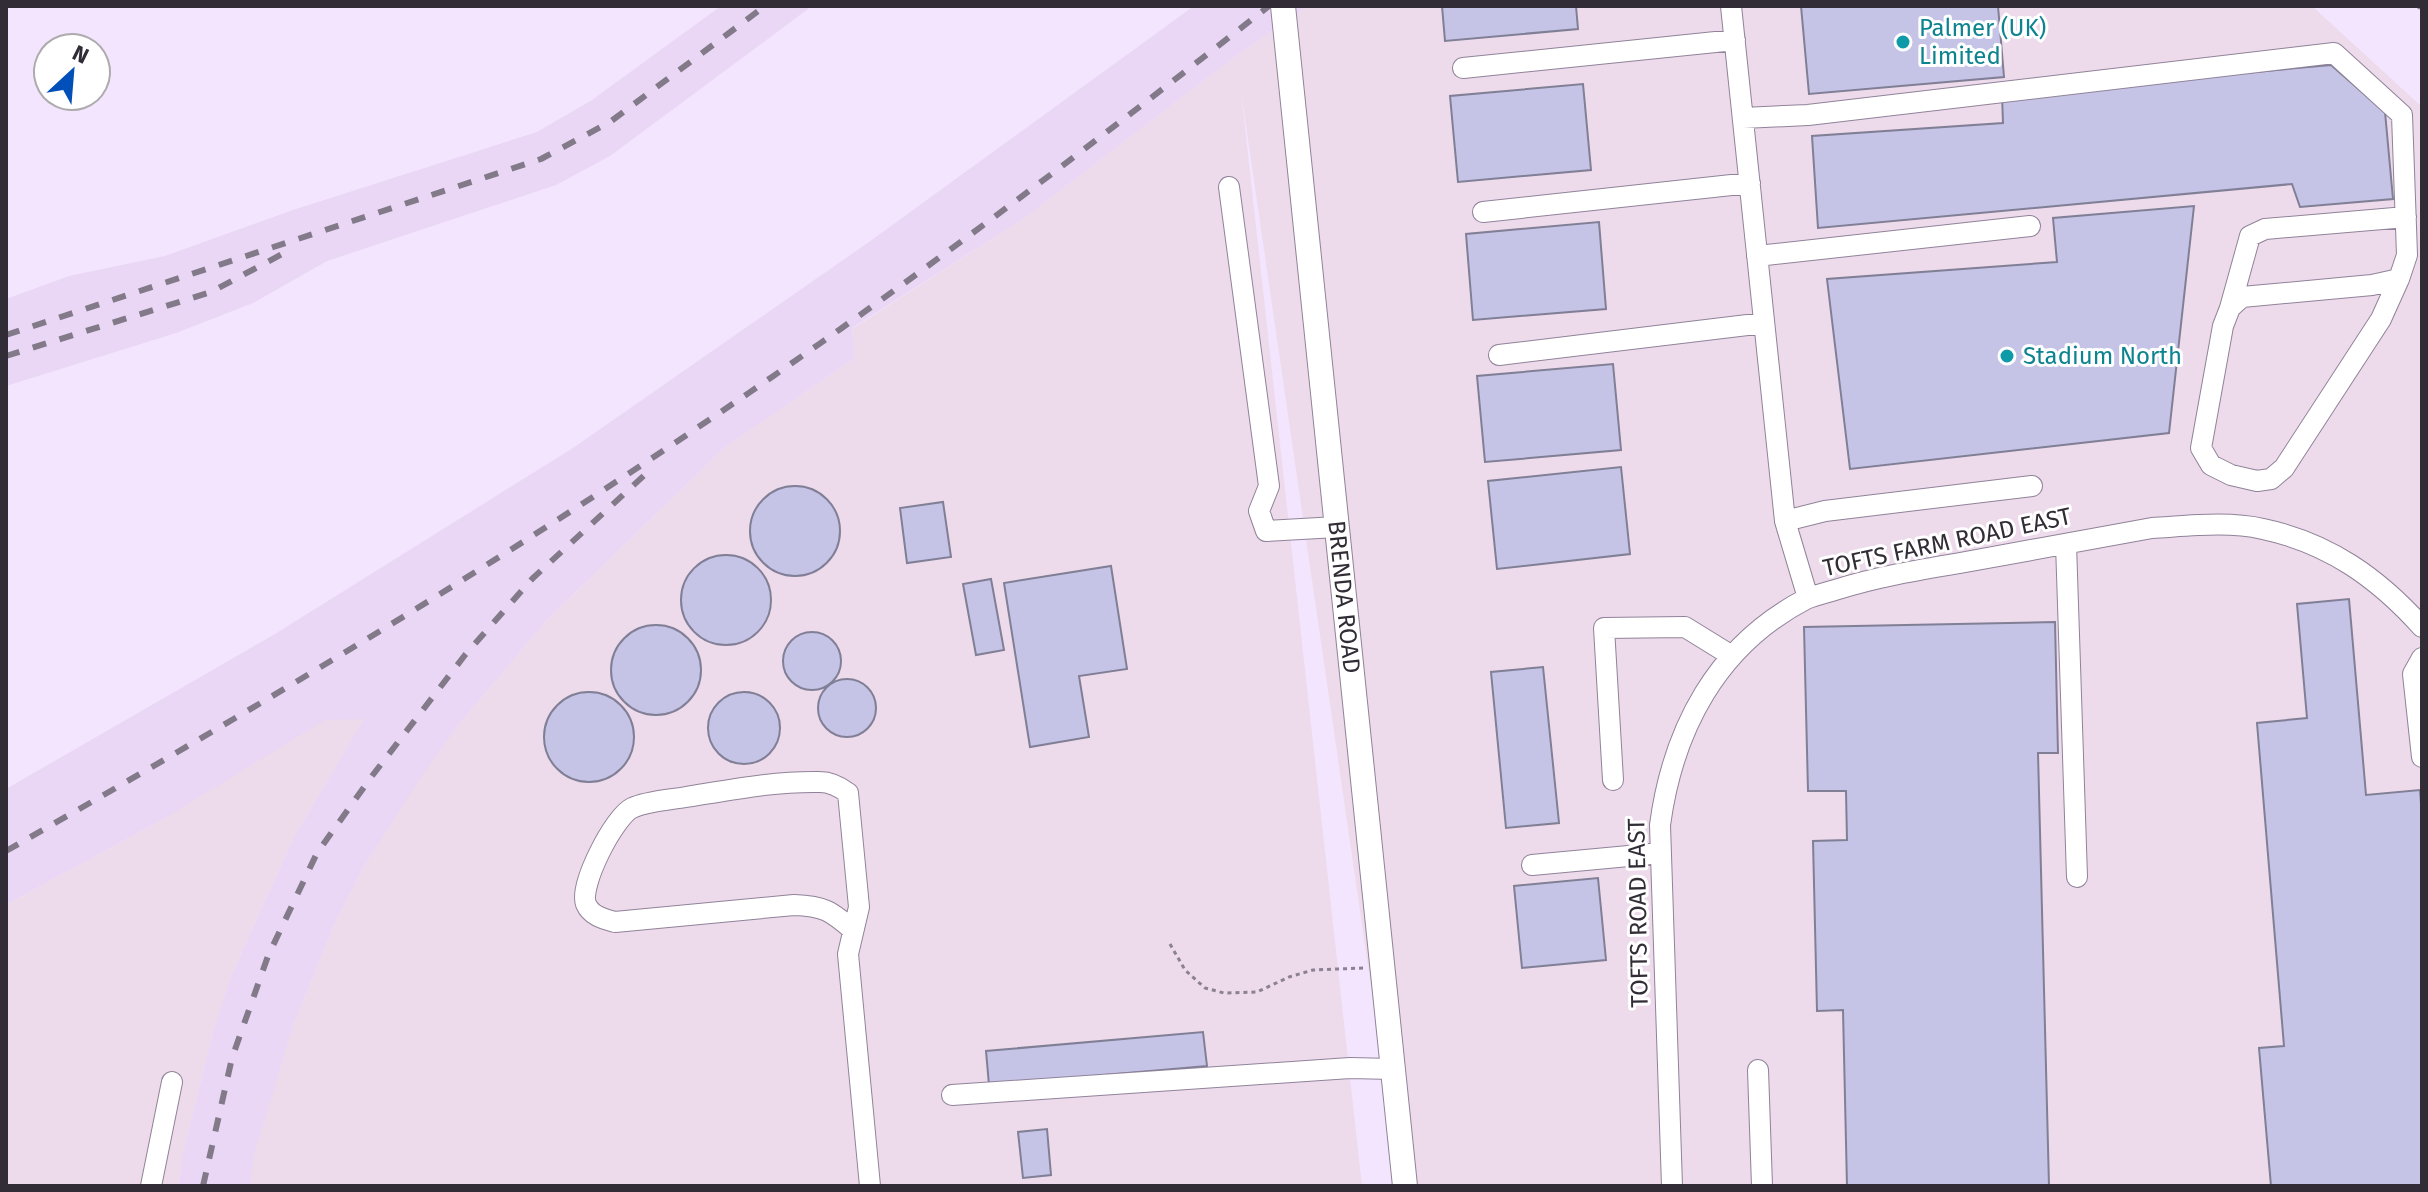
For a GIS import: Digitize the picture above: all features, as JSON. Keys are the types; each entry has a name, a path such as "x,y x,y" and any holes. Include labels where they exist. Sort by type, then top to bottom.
{"main road":[{"name":"BRENDA ROAD","path":"1283,6 1405,1186"}],"street":[{"name":"TOFTS FARM ROAD EAST","path":"1731,6 1785,521 1808,598 1903,573 2152,528 2201,525 2261,528 2313,544 2365,572 2422,627"},
{"path":"1463,68 1735,40"},
{"path":"1743,118 1808,115 2334,53 2402,115 2406,217 2407,255 2381,319 2284,468 2271,479 2257,481 2231,475 2211,465 2201,448 2223,326 2250,236 2265,229 2406,217"},
{"path":"1483,212 1750,183"},
{"path":"1229,187 1269,486 1259,511 1266,531 1337,527"},
{"path":"1757,256 2030,226"},
{"path":"2230,308 2242,297 2372,285 2399,279"},
{"path":"1499,355 1764,323"},
{"path":"1785,521 1825,511 2032,486"},
{"path":"2066,544 2077,877"},
{"name":"TOFTS ROAD EAST","path":"1672,1186 1660,825 1665,787 1676,749 1696,707 1732,656 1758,630 1808,598"},
{"path":"1613,780 1604,628 1685,627 1732,656"},
{"path":"2422,658 2413,674 2422,757"},
{"path":"853,930 830,911 816,906 794,905 615,922 591,912 585,902 585,888 610,832 618,819 631,809 652,802 751,786 822,782 848,793 859,907 848,954 870,1186"},
{"path":"1532,865 1661,853"},
{"path":"952,1095 1350,1068 1393,1069"},
{"path":"1758,1070 1762,1186"},
{"path":"151,1186 172,1082"}],"path":[{"path":"2417,6 2422,10"},
{"path":"1170,944 1185,970 1205,988 1224,993 1257,992 1313,970 1382,968"}],"shaded area":[{"path":"721,6 812,6 610,156 556,185 327,261 253,303 176,333 6,386 6,299 69,276 165,256 293,210 537,132 592,100"},
{"path":"1194,6 1308,6 1236,56 1023,219 852,328 855,358 725,447 546,621 457,727 363,868 335,923 294,1023 256,1151 250,1186 178,1186 212,1035 231,976 294,837 363,720 160,821 6,905 6,789 275,634 573,448 869,242"},
{"path":"1308,6 2312,6 2422,107 2422,1186 1400,1186 1241,91 1362,1186 250,1186 255,1151 294,1023 335,923 363,868 424,772 457,727 546,621 725,447 855,358 852,329 1023,219 1236,56"},
{"path":"364,719 294,837 231,976 212,1035 178,1186 6,1186 6,905 160,821 325,720"}],"building":[{"path":"1442,6 1576,6 1578,29 1445,41"},
{"name":"Palmer (UK) Limited","path":"1801,6 1998,6 2004,77 1809,94"},
{"path":"2331,65 2385,112 2393,199 2300,207 2292,184 1818,228 1812,136 2003,123 2002,95"},
{"path":"1583,84 1591,170 1458,182 1450,96"},
{"name":"Stadium North","path":"2194,206 2169,433 1850,469 1827,279 2057,262 2053,218"},
{"path":"1599,222 1606,309 1473,320 1466,234"},
{"path":"1613,364 1621,450 1485,462 1477,376"},
{"path":"1621,467 1630,554 1497,569 1488,481"},
{"path":"795,486 812,490 827,499 836,514 840,531 836,548 827,563 812,572 795,576 778,572 763,563 754,548 750,531 754,514 763,499 778,490"},
{"path":"943,502 951,557 907,563 900,508"},
{"path":"726,555 743,559 758,568 767,583 771,600 767,617 758,632 743,641 726,645 709,641 694,632 685,617 681,600 685,583 694,568 709,559"},
{"path":"1111,566 1127,669 1079,676 1089,737 1030,747 1004,583"},
{"path":"991,579 1004,650 976,655 963,584"},
{"path":"2349,599 2366,795 2420,790 2422,1186 2271,1186 2259,1048 2284,1046 2257,723 2307,718 2297,604"},
{"path":"2055,622 2058,753 2038,753 2049,1186 1847,1186 1843,1010 1817,1011 1813,841 1847,840 1846,791 1808,791 1804,627"},
{"path":"656,625 673,629 688,638 697,653 701,670 697,687 688,702 673,711 656,715 639,711 624,702 615,687 611,670 615,653 624,638 639,629"},
{"path":"812,632 832,641 841,661 832,681 812,690 792,681 783,661 792,641"},
{"path":"1543,667 1559,823 1506,828 1491,672"},
{"path":"847,679 867,688 876,708 867,728 847,737 827,728 818,708 827,688"},
{"path":"589,692 606,696 621,705 630,720 634,737 630,754 621,769 606,778 589,782 572,778 557,769 548,754 544,737 548,720 557,705 572,696"},
{"path":"744,692 764,698 774,708 780,728 774,748 764,758 744,764 724,758 714,748 708,728 714,708 724,698"},
{"path":"1598,878 1606,960 1522,968 1514,886"},
{"path":"1203,1032 1207,1066 989,1085 986,1051"},
{"path":"1047,1129 1051,1175 1023,1178 1018,1132"}],"railway":[{"path":"6,335 541,159 610,122 765,6"},
{"path":"6,851 356,646 528,539 697,428 987,222 1269,6"},
{"path":"6,356 211,292 286,252"},
{"path":"203,1186 232,1058 268,956 317,853 465,655 533,578 651,469"}],"place":[{"name":"Palmer (UK) Limited","path":"1903,42"},
{"name":"Stadium North","path":"2007,356"}]}
